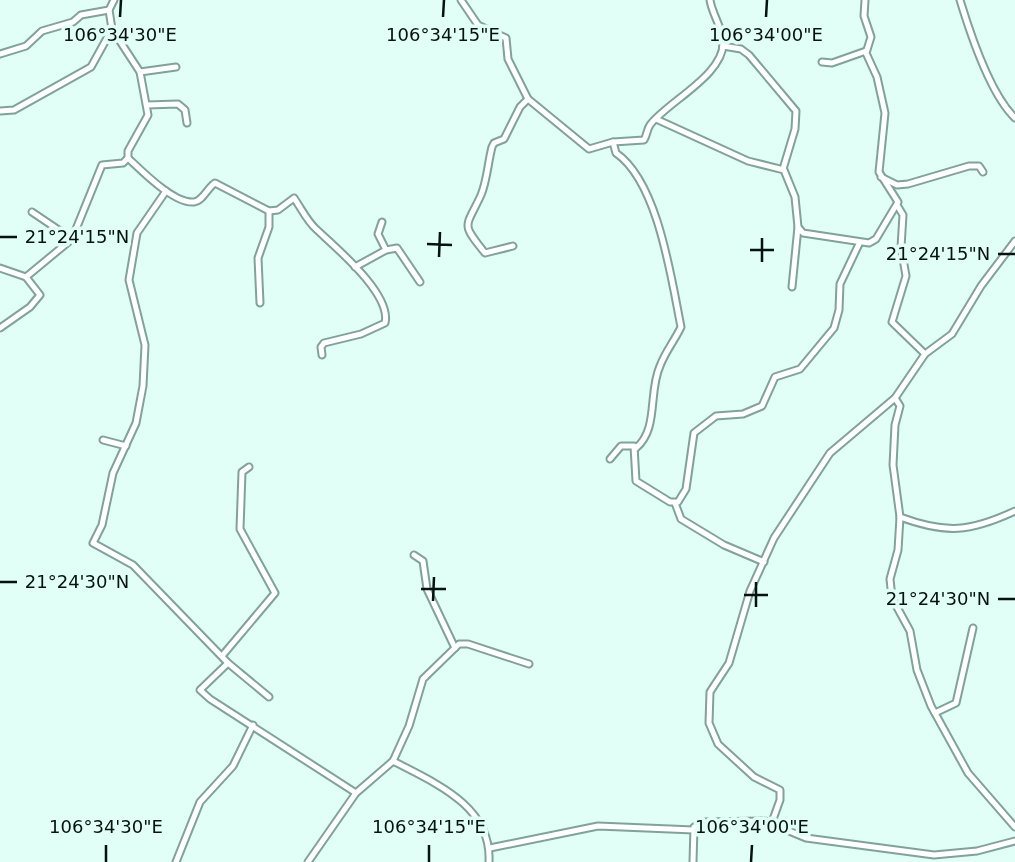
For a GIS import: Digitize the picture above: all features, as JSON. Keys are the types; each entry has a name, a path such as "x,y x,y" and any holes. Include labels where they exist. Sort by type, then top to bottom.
{"street":[{"path":"26,277 72,239 99,168 104,164 123,163 145,124 146,105 140,72 112,29 109,10 114,0"},
{"path":"461,0 478,25 506,38 508,59 528,99 586,148 613,142 644,140 650,125 681,100 715,64 723,46 710,0"},
{"path":"865,0 864,16 871,37 866,51 877,76 885,113 881,177 897,199 902,215 901,247 905,276 892,322 925,354"},
{"path":"960,0 997,91 1015,118"},
{"path":"0,54 26,46 43,31 73,22 81,15 109,10"},
{"path":"0,111 14,110 91,67 112,29"},
{"path":"723,46 741,49 749,55 794,108 795,129 783,169"},
{"path":"822,62 836,62 866,51"},
{"path":"140,72 176,67"},
{"path":"513,246 485,253 470,236 467,222 481,195 492,147 504,139 520,107 528,99"},
{"path":"146,105 178,104 185,110 187,124"},
{"path":"656,119 748,161 783,169 790,179 795,197 798,227 792,287"},
{"path":"613,142 617,153 628,161 637,174 657,216 681,327 659,367 650,400 650,430 636,448 636,481 675,502 681,519 724,545 764,562"},
{"path":"128,158 166,191 196,202 215,183 269,211 278,210 294,198 316,229 355,267 378,299 386,320 361,334 324,343 321,347 322,355"},
{"path":"881,177 899,185 961,168 976,166 982,172"},
{"path":"166,191 139,226 129,280 145,345 138,415 113,473 102,525 93,543 133,565 228,663 270,697"},
{"path":"798,227 806,234 866,244 876,239 897,205"},
{"path":"260,303 258,258 269,227 269,211"},
{"path":"32,212 72,239"},
{"path":"382,222 378,234 386,250"},
{"path":"772,822 780,800 779,790 754,777 718,744 709,723 710,692 729,663 750,591 775,536 830,453 895,397 925,354 952,334 981,286 1015,241"},
{"path":"675,502 681,499 686,489 694,433 716,416 743,414 761,406 775,377 800,369 834,328 839,310 840,284 859,244"},
{"path":"355,267 386,250 402,250 420,282"},
{"path":"0,268 26,277 40,292 39,298 0,328"},
{"path":"895,397 900,405 895,425 893,465 900,517 898,550 890,579 892,598 910,631 917,670 968,773 1015,827"},
{"path":"103,440 126,446"},
{"path":"610,460 621,446 629,444 636,448"},
{"path":"222,656 275,593 240,527 242,472 249,467"},
{"path":"900,517 939,530 958,530 1015,511"},
{"path":"414,555 423,561 427,589 455,648"},
{"path":"936,713 956,703 973,628"},
{"path":"308,862 356,793 393,761 410,724 423,679 455,648 468,644 529,664"},
{"path":"228,663 201,691 240,721 253,725 356,793"},
{"path":"176,862 200,802 233,766 253,725"},
{"path":"393,761 444,788 475,814 490,848 489,862"},
{"path":"693,862 694,830 702,822 772,822 786,832 806,838 934,855 977,851 1015,841"},
{"path":"490,848 598,826 694,830"}]}
